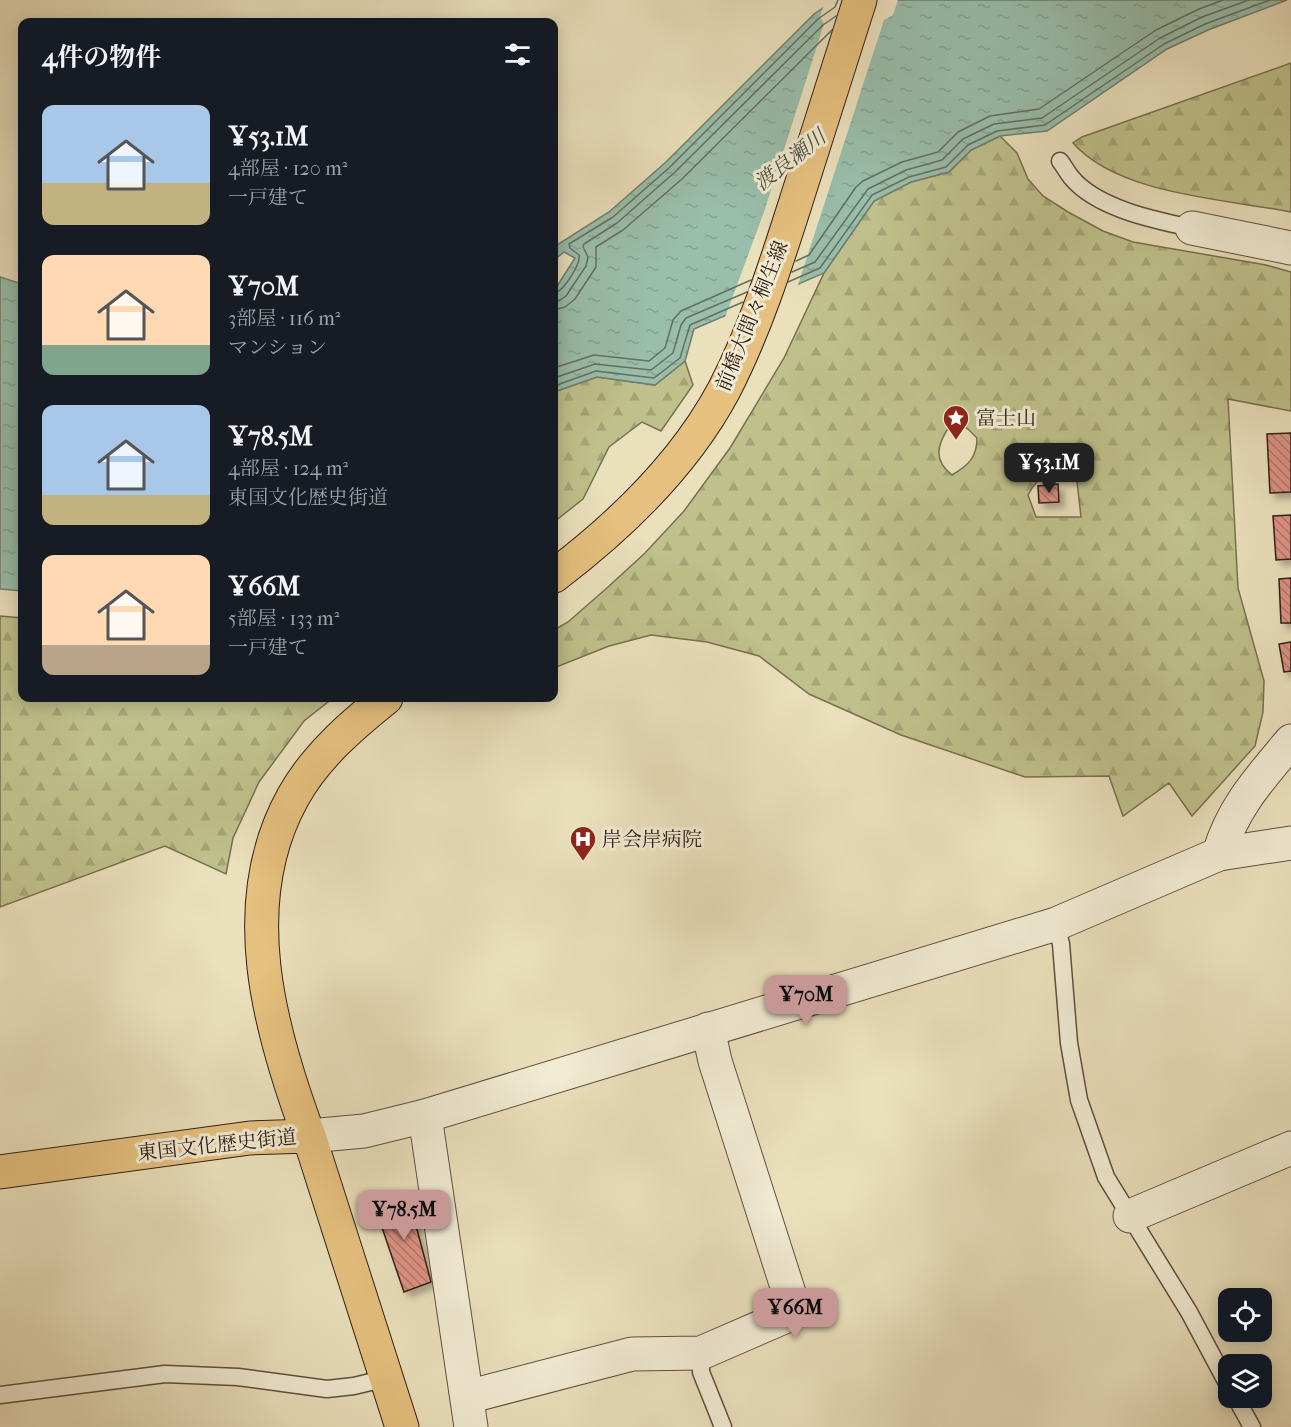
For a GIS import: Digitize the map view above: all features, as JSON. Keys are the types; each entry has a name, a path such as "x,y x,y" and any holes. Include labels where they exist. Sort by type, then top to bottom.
{"main road":[{"name":"前橋大間々桐生線","path":"558,573 598,541 653,487 697,432 723,391 764,298 860,0"},
{"path":"309,1136 290,1086 264,981 260,936 263,895 279,826 294,796 335,741 381,702"},
{"name":"東国文化歴史街道","path":"0,1172 250,1138 309,1136 402,1427"}],"street":[{"path":"1192,228 1291,248"},
{"path":"1219,854 1225,832 1233,817 1291,741"},
{"path":"309,1136 364,1131 425,1116 1056,924 1219,854 1291,843"},
{"path":"425,1116 469,1412 632,1354 701,1353 783,1317 790,1307 789,1293 715,1061 708,1029"},
{"path":"1130,1216 1291,1148"}],"lane":[{"path":"1060,160 1071,177 1096,198 1159,221 1192,228"},
{"path":"1056,924 1061,944 1069,1042 1079,1100 1106,1177 1189,1312 1218,1366"},
{"path":"701,1353 701,1372 723,1427"},
{"path":"0,1395 165,1374 238,1377 327,1389 354,1386 387,1378"},
{"path":"1242,1408 1252,1427"}],"green space":[{"path":"1291,63 1291,212 1206,198 1145,184 1117,174 1093,160 1073,143 1082,137"},
{"path":"1000,136 1017,153 1028,179 1043,196 1103,231 1133,242 1266,265 1291,272 1291,411 1228,399 1238,588 1264,681 1263,712 1255,746 1192,816 1169,783 1123,816 1109,776 1025,777 901,735 809,694 759,656 707,642 651,635 609,646 558,666 558,628 568,622 645,553 684,511 730,448 784,358 824,273 874,201 911,182 949,172 971,150","holes":["958,424 968,429 977,438 974,455 963,468 952,475 942,464 940,458 942,440 949,427","1075,464 1081,517 1036,517 1028,495 1042,477"]},
{"path":"685,361 693,385 661,431 642,422 609,447 583,499 558,519 558,391 597,377 655,385"},
{"path":"0,616 18,618 18,702 328,702 304,721 259,782 233,838 226,874 165,846 0,907"}],"water":[{"name":"渡良瀬川","path":"835,0 1287,0 1208,30 1167,49 1047,131 1000,136 971,150 949,172 911,182 874,201 824,273 694,329 685,361 655,385 597,377 558,391 558,285 575,258 564,252 558,257 558,244 609,212 666,162 814,14"},
{"path":"0,277 18,283 18,591 0,589"}],"pier":[{"path":"830,0 898,0 893,15 884,20 797,288 724,320 764,212 824,24 820,17 824,4"}],"building":[{"path":"1291,433 1291,492 1270,493 1267,434"},
{"path":"1058,484 1059,502 1039,503 1038,486"},
{"path":"1291,515 1291,559 1276,560 1273,516"},
{"path":"1291,578 1291,623 1281,623 1279,579"},
{"path":"1291,642 1291,671 1284,672 1279,644"},
{"path":"407,1192 431,1282 404,1292 376,1210 378,1202"}],"place":[{"name":"富士山","path":"956,441"},
{"name":"岸会岸病院","path":"583,862"}]}
